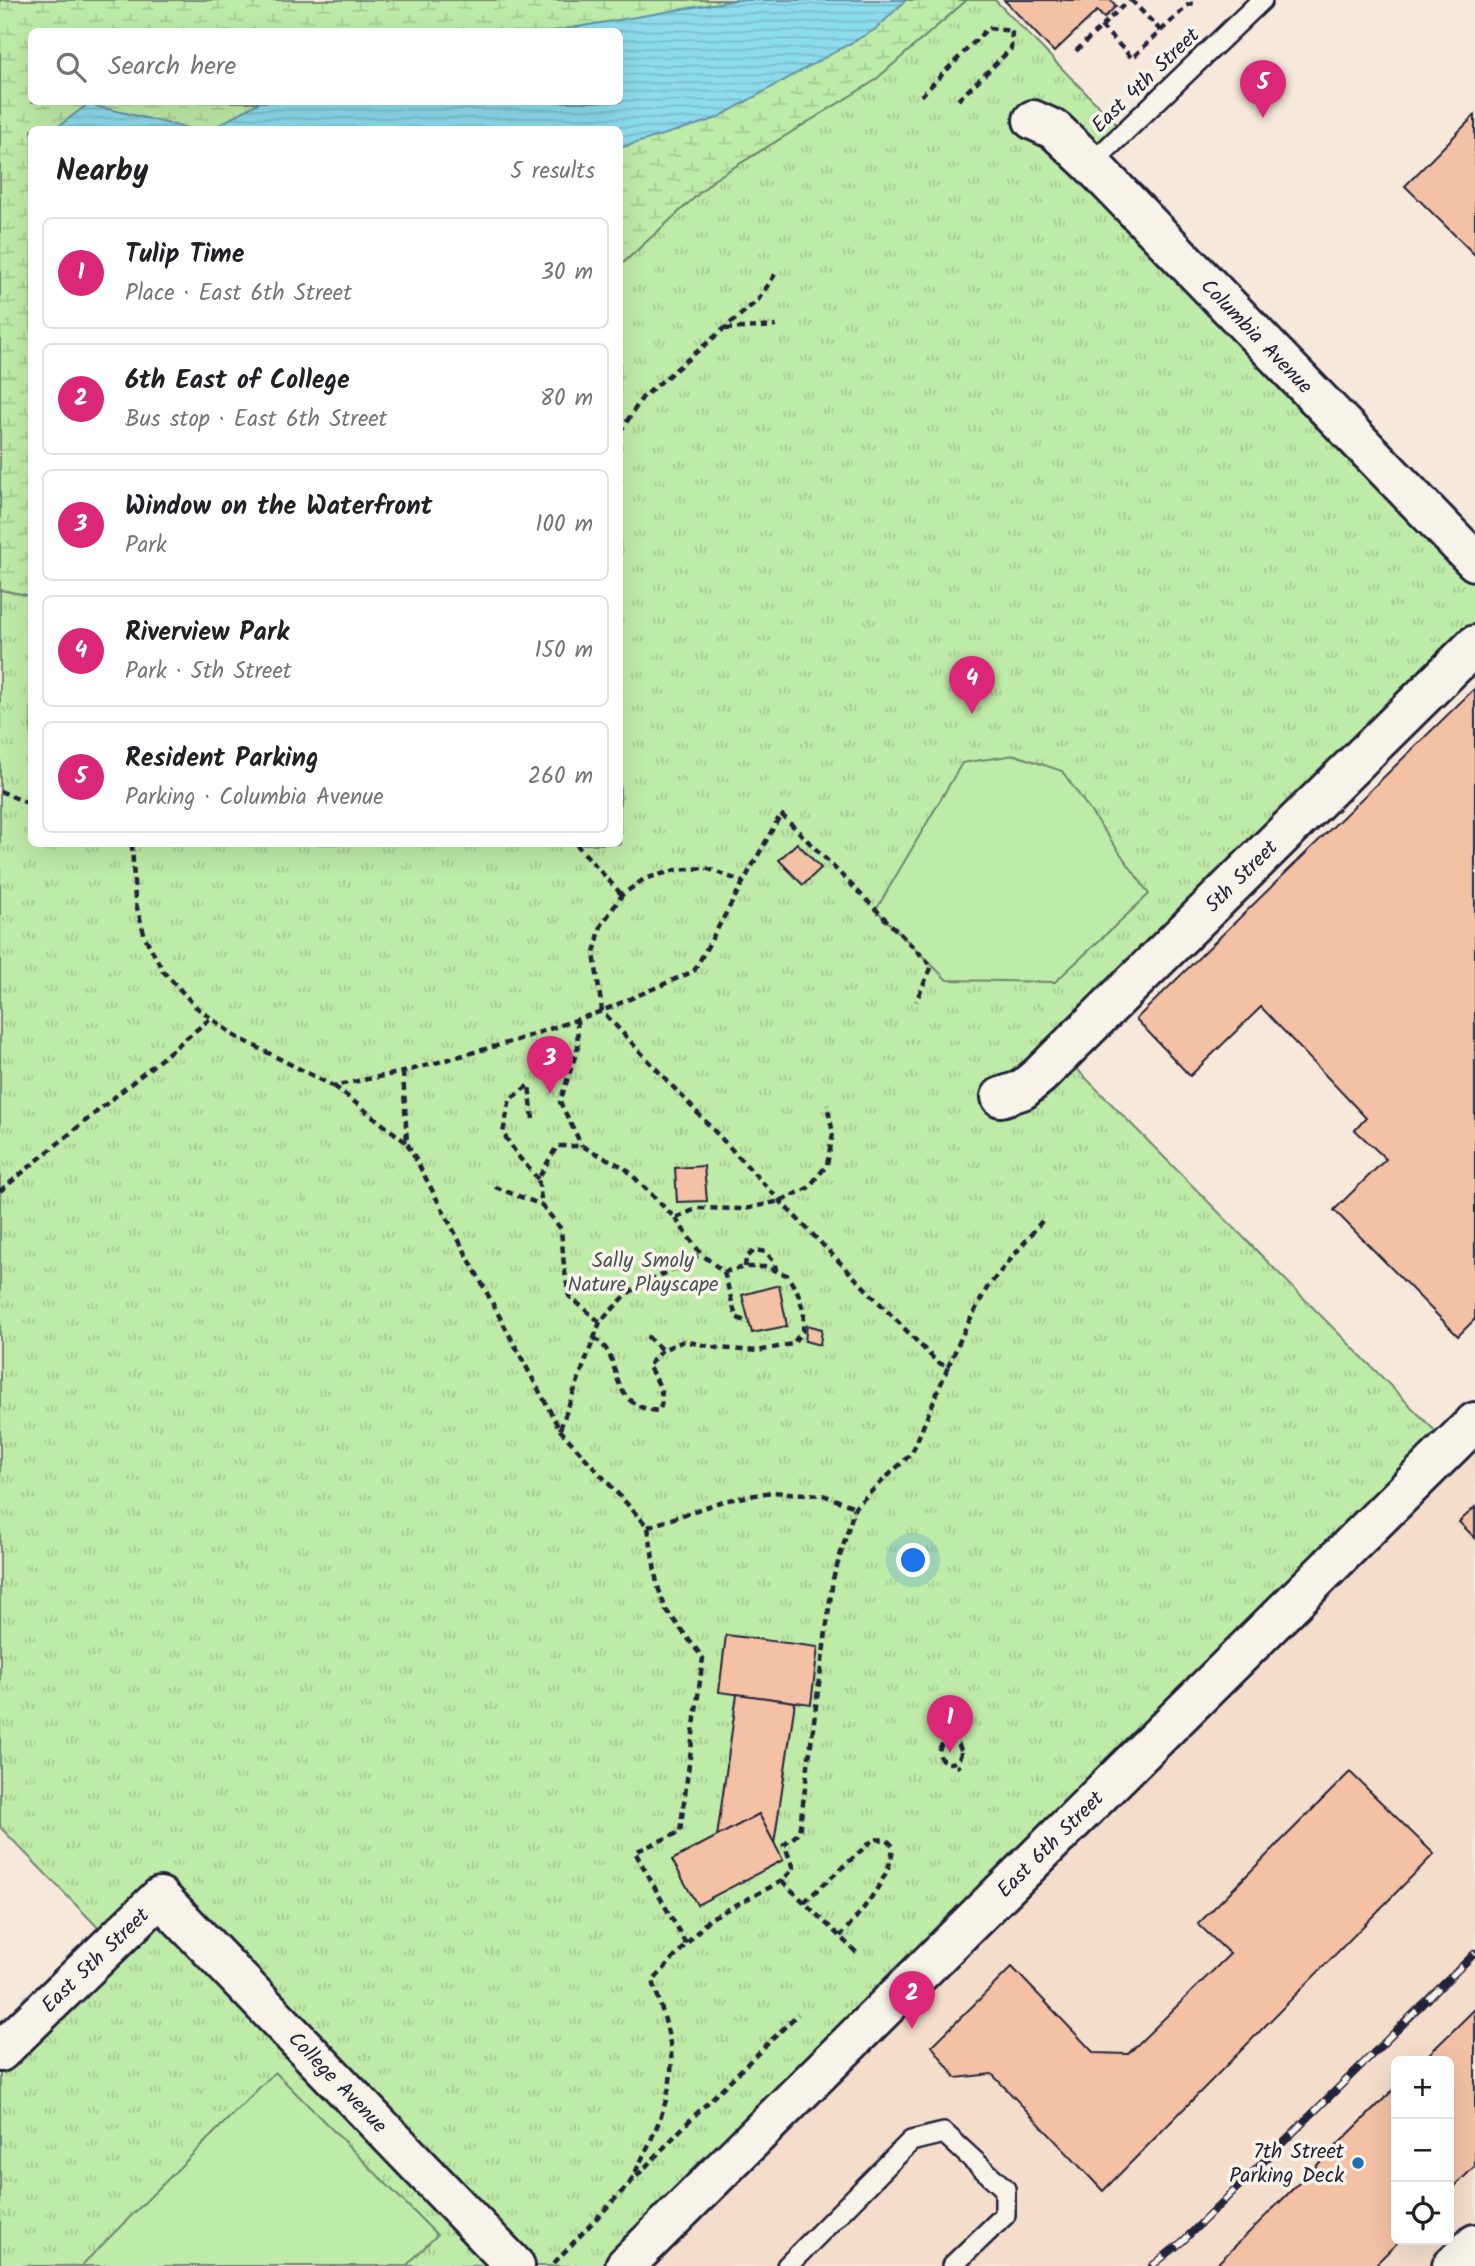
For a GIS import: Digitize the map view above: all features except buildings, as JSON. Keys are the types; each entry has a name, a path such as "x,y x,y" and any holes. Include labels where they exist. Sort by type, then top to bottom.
{"street":[{"name":"Columbia Avenue","path":"1033,120 1055,130 1091,164 1475,561"},
{"name":"5th Street","path":"1001,1097 1021,1090 1047,1068 1475,645"},
{"name":"East 6th Street","path":"625,2266 1475,1422"},
{"name":"East 5th Street","path":"0,2052 160,1897"},
{"name":"College Avenue","path":"160,1897 515,2266"},
{"path":"1452,2266 1475,2244"}],"lane":[{"name":"East 4th Street","path":"1091,164 1262,0"},
{"path":"787,2266 911,2141 944,2133 1005,2189 1005,2215 952,2266"}],"path":[{"path":"1076,51 1130,0 1161,31"},
{"path":"1101,26 1132,58 1188,5 1198,2"},
{"path":"921,96 988,28 1012,31 1011,48 957,101"},
{"path":"623,427 642,398 758,300 776,273"},
{"path":"724,329 776,326"},
{"path":"0,791 28,803"},
{"path":"334,1086 403,1072 514,1041 602,1012 694,971 780,814 932,966 916,1002"},
{"path":"132,847 135,900 145,937 163,971 196,1007 235,1036 334,1086 407,1143 560,1430 648,1527 657,1584 666,1609 703,1658 680,1832 635,1852 686,1944"},
{"path":"579,847 622,895"},
{"path":"743,882 706,869 676,870 644,879 622,895 601,926 594,953 602,1012 780,1201 937,1362 948,1367"},
{"path":"0,1191 211,1018"},
{"path":"577,1020 578,1047 560,1102 582,1146"},
{"path":"403,1072 407,1143"},
{"path":"533,1119 529,1085 510,1099 503,1133 517,1156 538,1179 542,1205 561,1229 569,1296 600,1322"},
{"path":"674,1218 698,1208 745,1209 780,1201 808,1188 827,1165 833,1133 827,1105"},
{"path":"538,1179 557,1146 582,1146 625,1168 674,1218 701,1254 724,1272 736,1317 749,1323"},
{"path":"495,1187 542,1205"},
{"path":"630,2183 666,2101 672,2069 667,2026 653,1981 709,1919 782,1881 794,1868 784,1845 799,1833 834,1579 855,1507 912,1453 965,1329 987,1288 1042,1221"},
{"path":"745,1267 746,1258 755,1250 766,1252 775,1263 776,1271"},
{"path":"560,1430 600,1322 628,1293 701,1254"},
{"path":"594,1338 599,1340 608,1353 623,1392 633,1405 659,1411 663,1403 659,1384 648,1366 662,1350 684,1341 758,1352 792,1344 803,1331 804,1313 798,1293 787,1275 765,1267 745,1267 724,1272"},
{"path":"647,1336 662,1350"},
{"path":"648,1527 723,1501 771,1492 823,1495 855,1507"},
{"path":"952,1741 959,1745 961,1753 958,1760 952,1763 942,1761 939,1754 941,1744 952,1741"},
{"path":"804,1902 874,1839 887,1840 892,1845 893,1855 865,1909 840,1936"},
{"path":"782,1881 858,1954"},
{"path":"552,2266 692,2118 798,2014"}],"shaded area":[{"path":"1475,1422 1475,2266 625,2266"}],"green space":[{"path":"0,0 967,0 873,82 715,179 623,263 623,126 28,126 28,595 0,590"},
{"name":"Sally Smoly Nature Playscape","path":"967,0 995,0 1124,132 1091,164 1475,561 1475,645 1062,1054 1451,1447 625,2266 0,2266 0,2054 115,1945 0,1827 0,590 28,595 28,847 623,847 623,263 715,179 873,82"},
{"path":"1015,755 1062,771 1149,894 1055,982 947,980 876,910 962,763"},
{"path":"275,2072 437,2235 406,2266 81,2266"}],"water":[{"path":"736,0 906,0 876,29 715,119 623,147 623,126 217,126 255,105 623,105 623,28 571,28"},
{"path":"87,105 92,105 179,126 59,126"}],"railway":[{"path":"1152,2266 1183,2241 1475,1953"}],"place":[{"name":"Resident Parking","path":"1263,118"},
{"name":"Riverview Park","path":"972,714"},
{"name":"Window on the Waterfront","path":"550,1094"},
{"name":"Tulip Time","path":"950,1753"},
{"name":"6th East of College","path":"912,2029"},
{"name":"7th Street Parking Deck","path":"1358,2163"}]}
